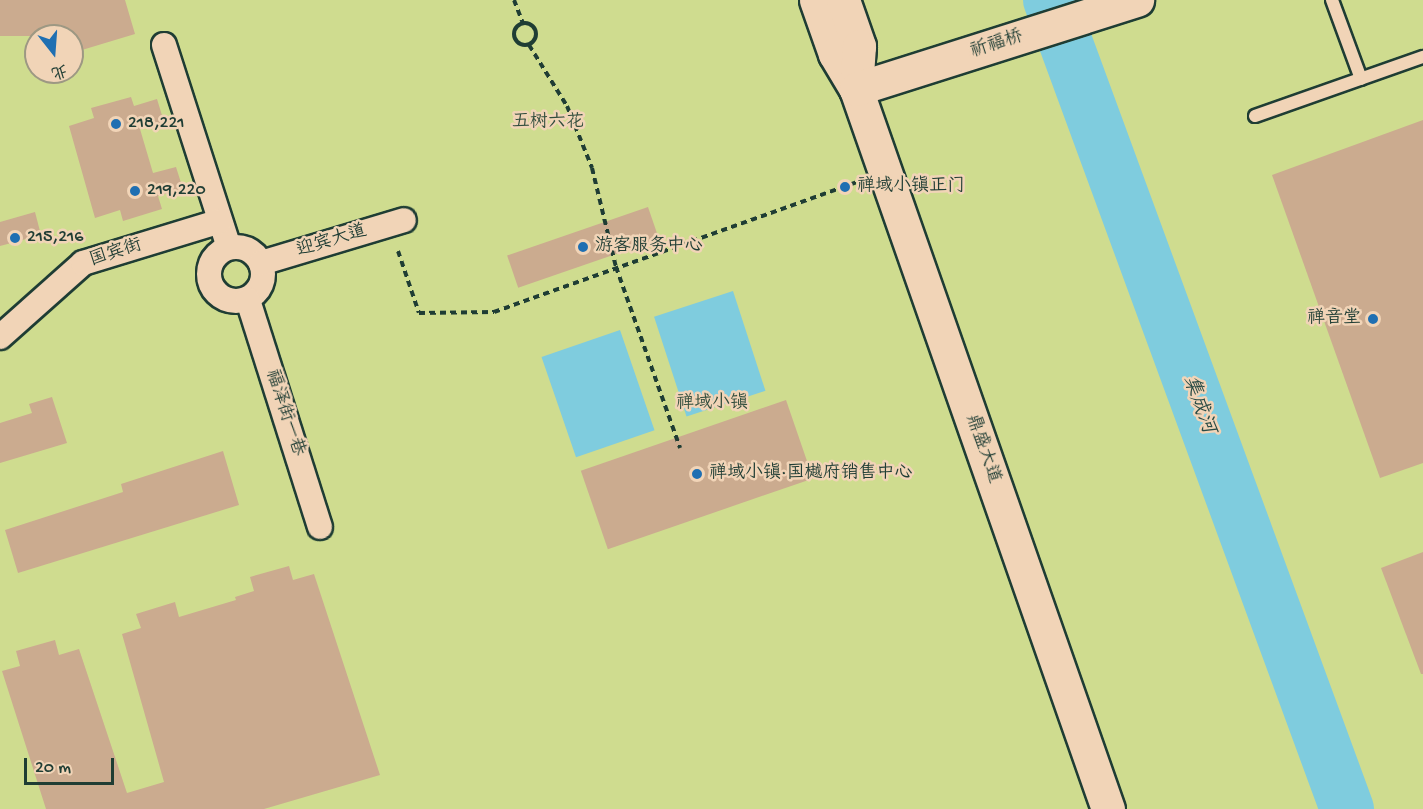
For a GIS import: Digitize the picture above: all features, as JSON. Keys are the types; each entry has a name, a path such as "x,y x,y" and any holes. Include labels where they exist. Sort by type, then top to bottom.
{"street":[{"name":"鼎盛大道","path":"816,0 836,54 856,89 1108,809"},
{"name":"鼎盛大道","path":"843,0 859,46 856,89"},
{"name":"祈福桥","path":"856,89 1137,0"},
{"path":"164,45 229,247"},
{"name":"国宾街","path":"0,337 83,263 220,221"},
{"name":"迎宾大道","path":"261,263 397,222"},
{"path":"236,245 254,252 261,263 264,269 260,288 248,300 225,300 211,288 207,268 218,251 236,245"},
{"name":"福泽街一巷","path":"248,300 320,527"}],"lane":[{"path":"1332,0 1361,79"},
{"path":"1255,116 1423,57"}],"path":[{"path":"514,0 523,23"},
{"path":"523,23 532,25 537,31 535,41 529,45 520,44 514,38 516,27 523,23"},
{"path":"529,45 567,106 592,168 616,267 680,448"},
{"path":"397,222 419,313 494,312 884,170"}],"green space":[{"name":"禅域小镇","path":"0,0 1423,0 1423,809 0,809"}],"water":[{"path":"733,291 765,391 687,417 654,317"},
{"path":"620,330 655,430 576,457 542,357"}],"building":[{"path":"0,0 125,0 135,34 84,49 84,24 24,24 24,36 0,36"},
{"path":"131,97 134,106 157,99 164,122 140,129 153,173 176,167 183,189 158,196 162,209 123,221 120,210 95,218 69,126 94,118 91,108"},
{"name":"禅音堂","path":"1423,120 1423,463 1380,478 1272,175"},
{"name":"游客服务中心","path":"648,207 659,239 518,288 507,256"},
{"name":"215,216","path":"35,212 41,235 0,246 0,222"},
{"path":"52,397 67,443 0,463 0,423 32,413 29,404"},
{"name":"禅域小镇·国樾府销售中心","path":"786,400 813,478 608,549 581,471"},
{"path":"223,451 239,505 18,573 5,530 123,492 121,484"},
{"path":"1423,552 1423,674 1421,674 1381,568"},
{"path":"289,566 293,580 314,574 380,775 264,809 46,809 2,671 20,666 16,651 55,640 59,655 79,649 127,793 164,782 122,634 141,628 136,614 175,602 179,617 236,600 235,597 254,591 250,577"}],"waterway":[{"name":"集成河","path":"1050,0 1347,809"}],"place":[{"name":"218,221","path":"116,124"},
{"name":"禅域小镇正门","path":"845,187"},
{"name":"219,220","path":"135,191"},
{"name":"215,216","path":"15,238"},
{"name":"游客服务中心","path":"583,247"},
{"name":"禅音堂","path":"1373,319"},
{"name":"禅域小镇·国樾府销售中心","path":"697,474"}],"park label":[{"name":"五树六花","path":"548,123"}]}
